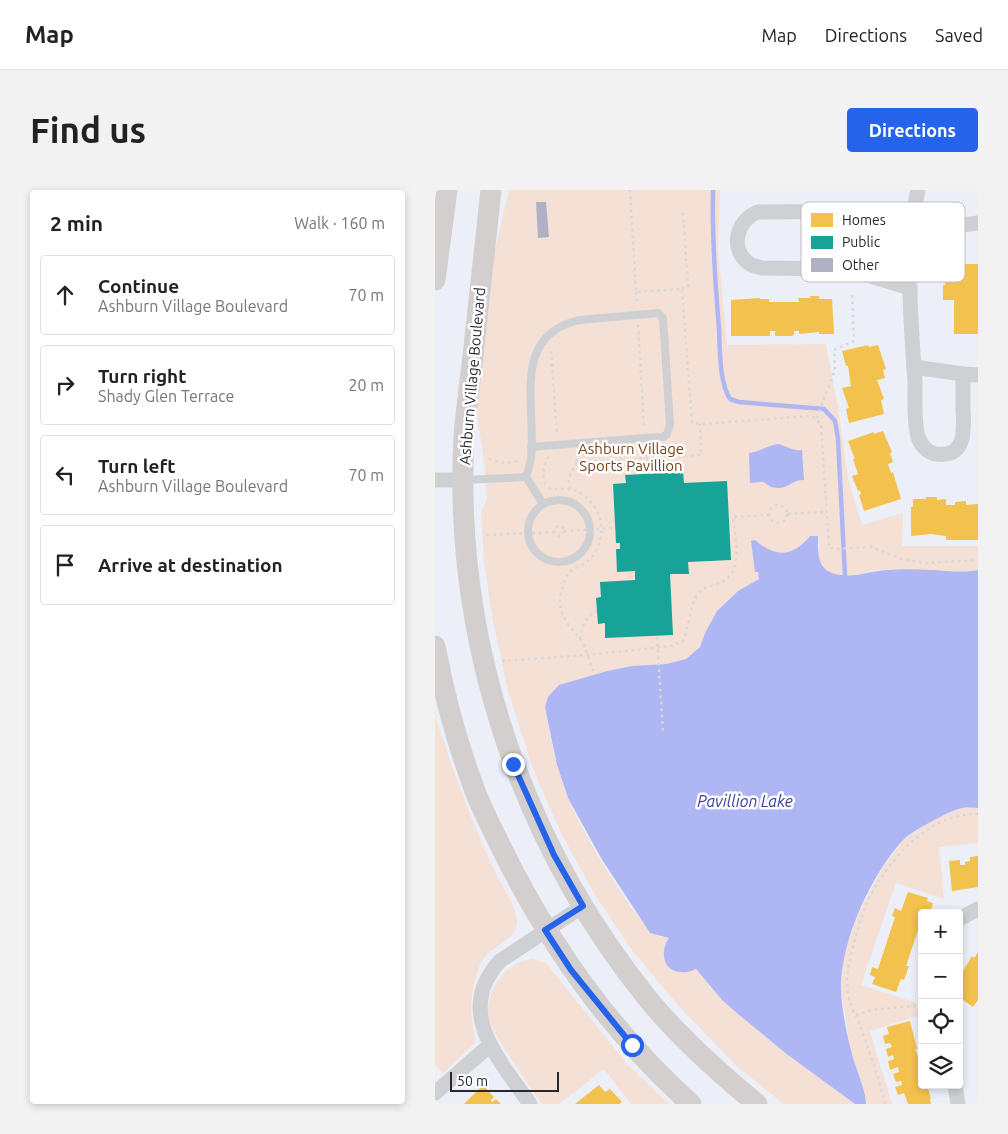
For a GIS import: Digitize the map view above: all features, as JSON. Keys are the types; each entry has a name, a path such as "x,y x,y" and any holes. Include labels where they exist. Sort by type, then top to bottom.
{"main road":[{"path":"435,280 447,190"},
{"name":"Ashburn Village Boulevard","path":"491,190 464,435 464,480 467,563 483,663 493,700 513,764 554,855 583,906 615,955 649,1000 681,1036 713,1067 757,1104"},
{"path":"435,646 461,748 474,790 545,930 571,970 626,1038 691,1104"}],"street":[{"path":"801,212 758,212 751,215 741,224 737,243 741,255 750,264 761,268 801,268"},
{"path":"965,225 978,223"},
{"path":"890,282 910,288"},
{"path":"910,282 913,367 918,436 923,447 934,454 947,454 958,448 964,436 970,374 913,367"},
{"path":"435,480 464,480"},
{"path":"530,1104 490,1045 480,1019 481,995 489,972 500,961 583,906"},
{"path":"963,917 978,909"},
{"path":"435,1094 490,1045"},
{"path":"956,1089 958,1104"}],"lane":[{"path":"531,447 663,437 667,434 670,429 663,318 658,313 571,322 549,334 540,343 530,374 531,460 526,477 543,504"},
{"path":"464,480 526,477"},
{"path":"557,499 567,500 576,504 584,511 589,519 591,529 590,539 586,548 579,556 561,563 542,558 530,543 528,533 532,514 543,504 557,499"}],"path":[{"path":"630,190 647,471"},
{"path":"636,292 688,287 683,211"},
{"path":"682,289 692,422 700,424 818,417"},
{"path":"852,293 854,341 834,350 835,370 818,417 821,424 829,547 842,549 871,546 902,559 924,563 978,560"},
{"path":"549,334 557,435 576,453 577,462 570,473 568,482 570,489"},
{"path":"577,462 701,455 700,424"},
{"path":"557,454 547,458 544,466 544,479 547,486 552,489 570,489 579,492 591,500 597,508 603,528 597,549 588,560 571,571 563,585 560,600 561,613 588,655 594,674"},
{"path":"778,505 785,507 788,514 785,520 779,524 772,521 769,515 771,508 778,505"},
{"path":"788,514 827,512"},
{"path":"483,663 658,648 683,642 688,630 692,603 700,591 721,582 731,575 736,557 733,517 769,515"},
{"path":"554,532 556,527 559,526 564,528 564,531"},
{"path":"487,536 554,532 559,536 564,531 614,528"},
{"path":"579,639 587,617 597,611"},
{"path":"657,637 663,733"},
{"path":"885,1104 881,1082 848,994 848,964 861,918 871,895 886,870 911,842 937,824 968,814 978,814"},
{"path":"856,1015 871,1010 918,1005"}],"green space":[{"name":"Ashburn Village Sports Pavillion","path":"509,190 720,190 718,249 727,345 826,344 839,413 848,478 862,525 903,513 902,546 978,546 978,570 953,572 890,569 844,576 831,573 822,566 818,536 810,536 802,545 786,553 768,551 751,541 755,571 758,572 759,579 738,591 717,611 700,647 686,659 666,664 632,666 587,677 545,707 554,752 567,796 594,849 635,912 647,927 658,936 669,938 722,1000 788,1055 855,1104 784,1104 740,1069 683,1011 631,949 595,895 560,831 533,769 509,694 493,622 484,562 481,513 487,499 483,453 475,405 491,267"},
{"path":"435,716 473,821 490,861 514,907 517,918 516,929 513,934 488,954 481,963 471,1003 475,1043 443,1073 435,1064"},
{"path":"962,808 978,808 978,843 939,847 944,899 896,883 861,985 914,1002 918,1015 870,1031 892,1104 866,1104 850,1046 841,990 843,957 857,917 885,864 904,839 933,820"},
{"path":"532,959 546,963 627,1064 669,1104 631,1104 604,1069 559,1104 542,1104 495,1033 488,1014 491,995 500,978 514,965"}],"water":[{"path":"778,444 802,450 804,480 778,488 771,487 763,482 750,483 749,453"},
{"name":"Pavillion Lake","path":"810,536 818,536 822,566 829,572 838,575 853,575 897,569 961,572 978,570 978,808 963,808 949,813 923,826 903,840 880,871 869,890 852,930 846,951 841,989 843,1008 850,1046 864,1090 866,1104 855,1104 788,1055 722,1000 696,969 682,972 669,968 664,959 664,948 669,938 650,933 601,858 568,798 557,765 545,707 548,697 559,685 607,671 632,666 666,664 686,659 700,647 717,611 738,591 759,579 758,572 755,572 751,541 755,540 770,550 784,553 797,548"}],"building: Homes":[{"path":"965,264 978,264 978,334 954,334 954,300 943,300 943,285 945,285 945,282 965,282"},
{"path":"810,296 819,296 819,299 832,299 834,334 819,334 819,332 799,334 799,331 794,331 794,335 791,336 775,336 775,331 770,331 770,336 731,336 731,300 760,298 769,299 769,302 799,302 798,298 810,298"},
{"path":"868,345 869,347 878,345 886,369 883,370 885,378 877,380 884,399 881,400 884,414 849,423 846,409 849,408 842,388 851,386 848,366 846,366 842,351"},
{"path":"883,431 892,452 890,453 893,462 888,464 891,473 893,472 901,499 864,511 859,495 861,494 860,490 858,491 852,476 858,474 848,441 874,432 874,434"},
{"path":"926,497 937,497 937,500 946,499 946,505 955,505 955,502 966,501 966,505 978,504 978,540 946,540 946,536 931,534 911,536 911,507 913,507 913,499 926,499"},
{"path":"978,856 978,887 952,891 949,861 960,860 960,865 965,865 965,862 970,861 970,857"},
{"path":"908,892 928,898 927,901 933,903 931,909 918,909 918,930 906,966 909,966 904,980 901,979 896,992 872,984 875,977 870,975 872,967 878,969 895,917 892,916 895,908 901,911"},
{"path":"978,952 978,1000 973,1007 963,1000 963,971 972,956 974,958"},
{"path":"910,1021 918,1056 918,1089 928,1089 931,1104 908,1104 904,1093 898,1095 895,1087 902,1085 901,1081 896,1082 893,1074 899,1072 898,1067 890,1070 888,1061 894,1059 893,1055 888,1057 886,1049 892,1047 890,1043 885,1044 883,1036 889,1034 887,1027"},
{"path":"483,1085 494,1097 491,1100 492,1102 496,1099 501,1104 464,1104"},
{"path":"599,1085 605,1092 610,1089 622,1102 619,1104 575,1104"}],"building: Public":[{"name":"Ashburn Village Sports Pavillion","path":"683,472 684,483 727,481 731,560 688,562 689,574 670,574 673,635 605,638 605,623 598,624 596,598 601,597 600,582 635,580 635,571 617,572 616,549 620,549 620,543 616,543 613,484 626,483 625,475"}],"building: Other":[{"path":"536,202 546,202 549,237 538,238"}],"waterway":[{"path":"713,190 714,259 720,355 726,392 730,399 739,402 824,409 835,421 838,439 845,575"}],"route":[{"path":"513,764 554,855 583,906 545,930 571,970 632,1045"}]}
